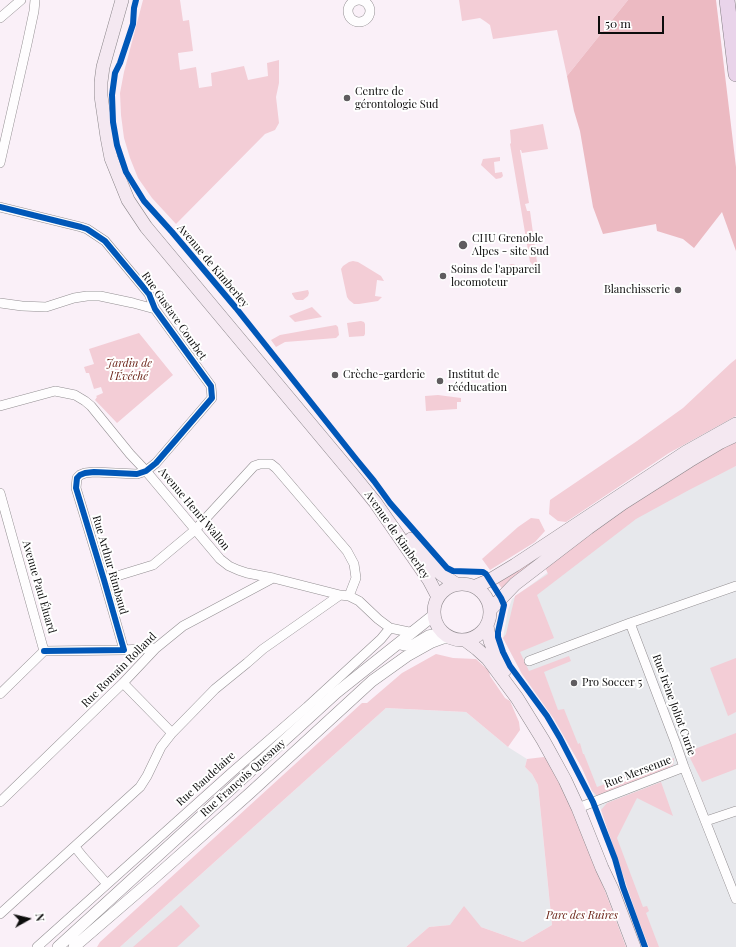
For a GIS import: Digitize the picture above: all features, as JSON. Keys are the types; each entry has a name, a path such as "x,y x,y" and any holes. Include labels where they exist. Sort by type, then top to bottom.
{"highway":[{"path":"727,0 736,74"},
{"path":"734,0 736,12"}],"main road":[{"name":"Avenue de Kimberley","path":"122,0 103,67 101,96 111,158 128,200 146,228 375,502 429,580 438,597"},
{"name":"Avenue de Kimberley","path":"104,118 106,90 130,0"},
{"name":"Avenue de Kimberley","path":"118,174 165,238 268,361 415,545 442,574 456,584"},
{"path":"476,586 490,580 686,452 736,424"},
{"path":"491,609 515,584 588,528 689,461 736,435"},
{"path":"447,635 437,625 434,615 434,606 438,597 449,586 463,583 469,584 476,586 483,592 491,609 489,621 483,632 472,639 465,640"},
{"path":"487,626 490,641 498,660 525,697 568,769 602,868 612,889 634,947"},
{"name":"Rue François Quesnay","path":"447,635 458,640 465,640"},
{"path":"465,640 488,660 517,698 582,807"}],"street":[{"path":"0,18 21,0"},
{"path":"0,163 34,11 34,0"},
{"path":"356,0 367,2 370,9 369,16 364,21 357,22 351,18 348,12 350,5 356,0"},
{"name":"Rue Gustave Courbet","path":"0,207 81,227 93,232 105,241 149,294 155,309 211,386 212,398 156,464 146,471"},
{"path":"0,303 46,307 81,297 100,296 133,302 155,309"},
{"name":"Avenue Henri Wallon","path":"0,406 55,391 75,395 91,406 220,559 229,566 247,573 340,595 350,596"},
{"path":"104,580 153,565 195,530 254,466 260,464 271,464 347,551 354,564 356,578 350,596 359,601 395,634 404,646 413,644 428,635 447,635"},
{"name":"Rue Arthur Rimbaud","path":"124,650 76,488 77,478 85,473 138,474 146,471"},
{"name":"Avenue Paul Éluard","path":"0,694 44,650 1,498"},
{"name":"Rue Romain Rolland","path":"0,802 123,683 156,648 183,626 273,578"},
{"path":"529,661 630,623 736,586"},
{"path":"0,914 140,787 148,776 161,747 172,733 215,689 263,649 340,595"},
{"name":"Rue François Quesnay","path":"58,947 336,693 395,634 414,631 434,615"},
{"name":"Rue Irène Joliot Curie","path":"630,623 736,899"},
{"path":"395,634 401,648 414,651"},
{"name":"Rue Baudelaire","path":"37,947 382,639 395,634"},
{"name":"Rue François Quesnay","path":"74,947 256,788 372,681 414,651 447,635"},
{"path":"44,650 124,650 156,648"},
{"path":"123,683 172,733"},
{"name":"Rue Mersenne","path":"582,807 684,766"},
{"path":"706,821 736,811"},
{"path":"75,847 107,884"}],"shaded area":[{"path":"628,0 716,0 736,167 736,251 722,212 694,248 683,239 657,231 656,224 603,234 593,207 580,131 574,111 567,76"},
{"path":"736,466 736,947 649,947 601,810 582,768 554,719 522,674 503,638 508,610 512,599 617,521"},
{"path":"386,708 466,712 508,747 527,759 525,767 532,774 538,785 552,925 523,942 481,927 450,925 429,927 406,947 120,947"}],"green space":[{"path":"143,0 180,0 183,21 189,20 193,51 178,53 180,70 196,67 199,88 212,86 211,73 244,66 248,80 268,76 267,63 279,60 279,83 276,97 279,123 275,130 265,134 176,224 152,198 138,178 124,138 120,93"},
{"path":"459,0 628,0 567,76 557,30 493,39 490,25 480,18 462,21"},
{"path":"543,124 548,149 522,153 520,150 529,203 525,204 527,211 530,211 537,262 540,265 535,267 530,262 510,144 510,130"},
{"path":"500,157 500,161 494,162 495,173 502,172 503,176 496,179 481,165 483,159"},
{"path":"349,262 358,262 381,276 384,281 377,280 375,296 382,297 378,301 354,304 347,297 341,269"},
{"path":"514,264 517,265 517,275 510,276 507,275 506,268 507,265"},
{"path":"308,290 308,296 303,300 295,299 292,294 292,293"},
{"path":"312,307 322,317 295,322 289,316"},
{"path":"361,321 365,324 364,336 349,337 347,323"},
{"path":"336,325 338,327 339,335 336,338 285,342 276,347 271,340 280,335"},
{"name":"Jardin de l'Évéché","path":"139,333 173,375 117,423 95,400 97,397 96,396 103,393 101,387 94,389 89,373 86,373 84,367 94,364 89,349"},
{"path":"736,359 736,416 669,453 566,522 558,521 549,514 550,500 683,408"},
{"path":"438,395 461,398 461,402 457,402 457,409 426,411 425,396"},
{"path":"736,441 736,466 636,519 537,595 554,638 520,652 529,671 569,656 571,661 544,672 558,710 564,709 578,744 580,743 597,787 674,758 673,765 661,772 596,795 592,791 582,768 554,719 522,674 503,638 506,634 515,596 548,574 545,567 639,499 700,459"},
{"path":"531,518 539,519 545,531 535,542 490,570 482,559 518,527"},
{"path":"543,551 545,554 504,591 497,582"},
{"path":"436,654 453,658 476,659 489,671 490,676 505,698 510,701 519,722 520,730 508,747 466,712 386,708 120,947 97,947 100,942 362,703 367,703 402,673"},
{"path":"736,658 736,712 728,716 710,668"},
{"path":"736,733 736,769 702,782 687,752"},
{"name":"Parc des Ruires","path":"544,757 552,764 591,854 626,947 406,947 429,927 450,925 464,906 481,927 523,942 552,925 538,785 532,774 525,767 527,759"},
{"path":"661,782 673,816 637,798 617,838 643,907 647,906 649,911 646,913 659,947 649,947 601,810 607,803"},
{"path":"181,905 200,926 177,947 133,947"}],"cycle path":[{"path":"136,0 133,24 120,63 115,73 112,95 113,122 117,145 126,172 144,201 236,308 390,503 447,568 453,571 483,572 486,574 504,605 498,632 498,637 503,652 510,666 547,716 593,802 615,859 623,887 645,947"},
{"path":"0,207 81,227 87,229 105,241 149,294 155,309 211,386 212,398 156,463 146,471 137,474 94,472 85,473 77,478 76,488 124,650 44,651"}],"place":[{"name":"Centre de gérontologie Sud","path":"347,98"},
{"name":"CHU Grenoble Alpes - site Sud","path":"463,245"},
{"name":"Soins de l'appareil locomoteur","path":"443,276"},
{"name":"Blanchisserie","path":"678,290"},
{"name":"Crèche-garderie","path":"335,375"},
{"name":"Institut de rééducation","path":"440,381"},
{"name":"Pro Soccer 5","path":"574,683"}]}
